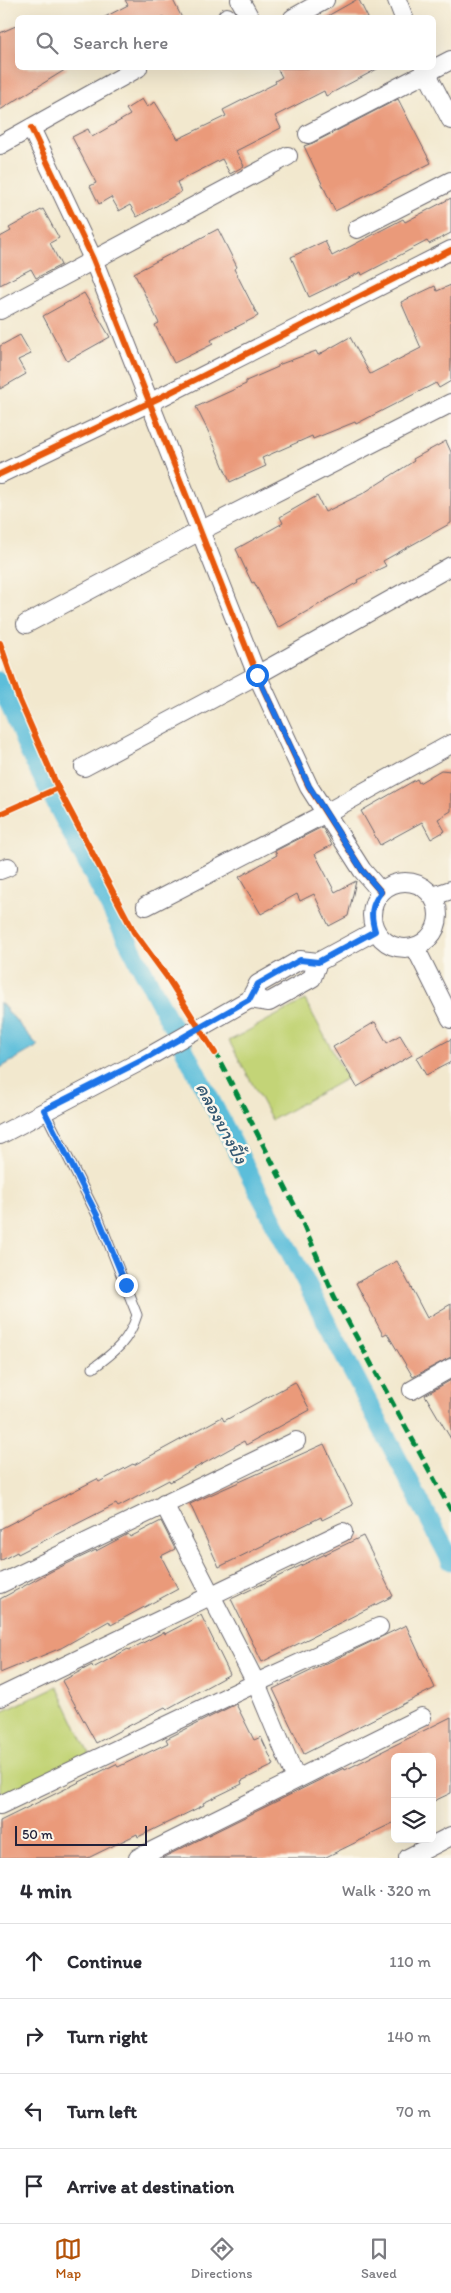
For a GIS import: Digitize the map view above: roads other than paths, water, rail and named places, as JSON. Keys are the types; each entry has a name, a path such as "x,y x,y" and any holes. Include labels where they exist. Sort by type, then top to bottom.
{"street":[{"path":"240,0 248,15"},
{"path":"298,15 326,0"},
{"path":"397,0 403,15"},
{"path":"436,66 451,60"},
{"path":"0,145 134,70"},
{"path":"308,134 425,71 451,120"},
{"path":"31,128 93,259 257,675 309,786 362,870 381,892"},
{"path":"0,310 288,156"},
{"path":"357,229 451,181"},
{"path":"0,474 150,402 451,250"},
{"path":"26,624 451,403"},
{"path":"84,767 257,675 451,566"},
{"path":"146,906 326,814 451,744"},
{"path":"408,881 418,884 433,896 437,906 436,926 432,935 415,947 403,948 392,946 382,940 375,931 372,921 372,910 381,892 398,882 408,881"},
{"path":"433,896 451,890"},
{"path":"0,1134 141,1061 250,999 258,984 300,960 318,962 375,931"},
{"path":"415,947 451,1019"},
{"path":"412,1390 451,1368"},
{"path":"0,1584 296,1441"},
{"path":"164,1504 212,1594 256,1683 296,1779"},
{"path":"0,1697 343,1532"},
{"path":"0,1805 256,1683 379,1627"},
{"path":"138,1858 422,1718"},
{"path":"408,1858 451,1836"}],"lane":[{"path":"44,1110 99,1219 137,1315 132,1331 114,1352 93,1368"}],"water":[{"path":"0,1002 38,1046 0,1068"}],"waterway":[{"name":"คลองบางปิ้ง","path":"0,681 28,750 451,1561"}]}
